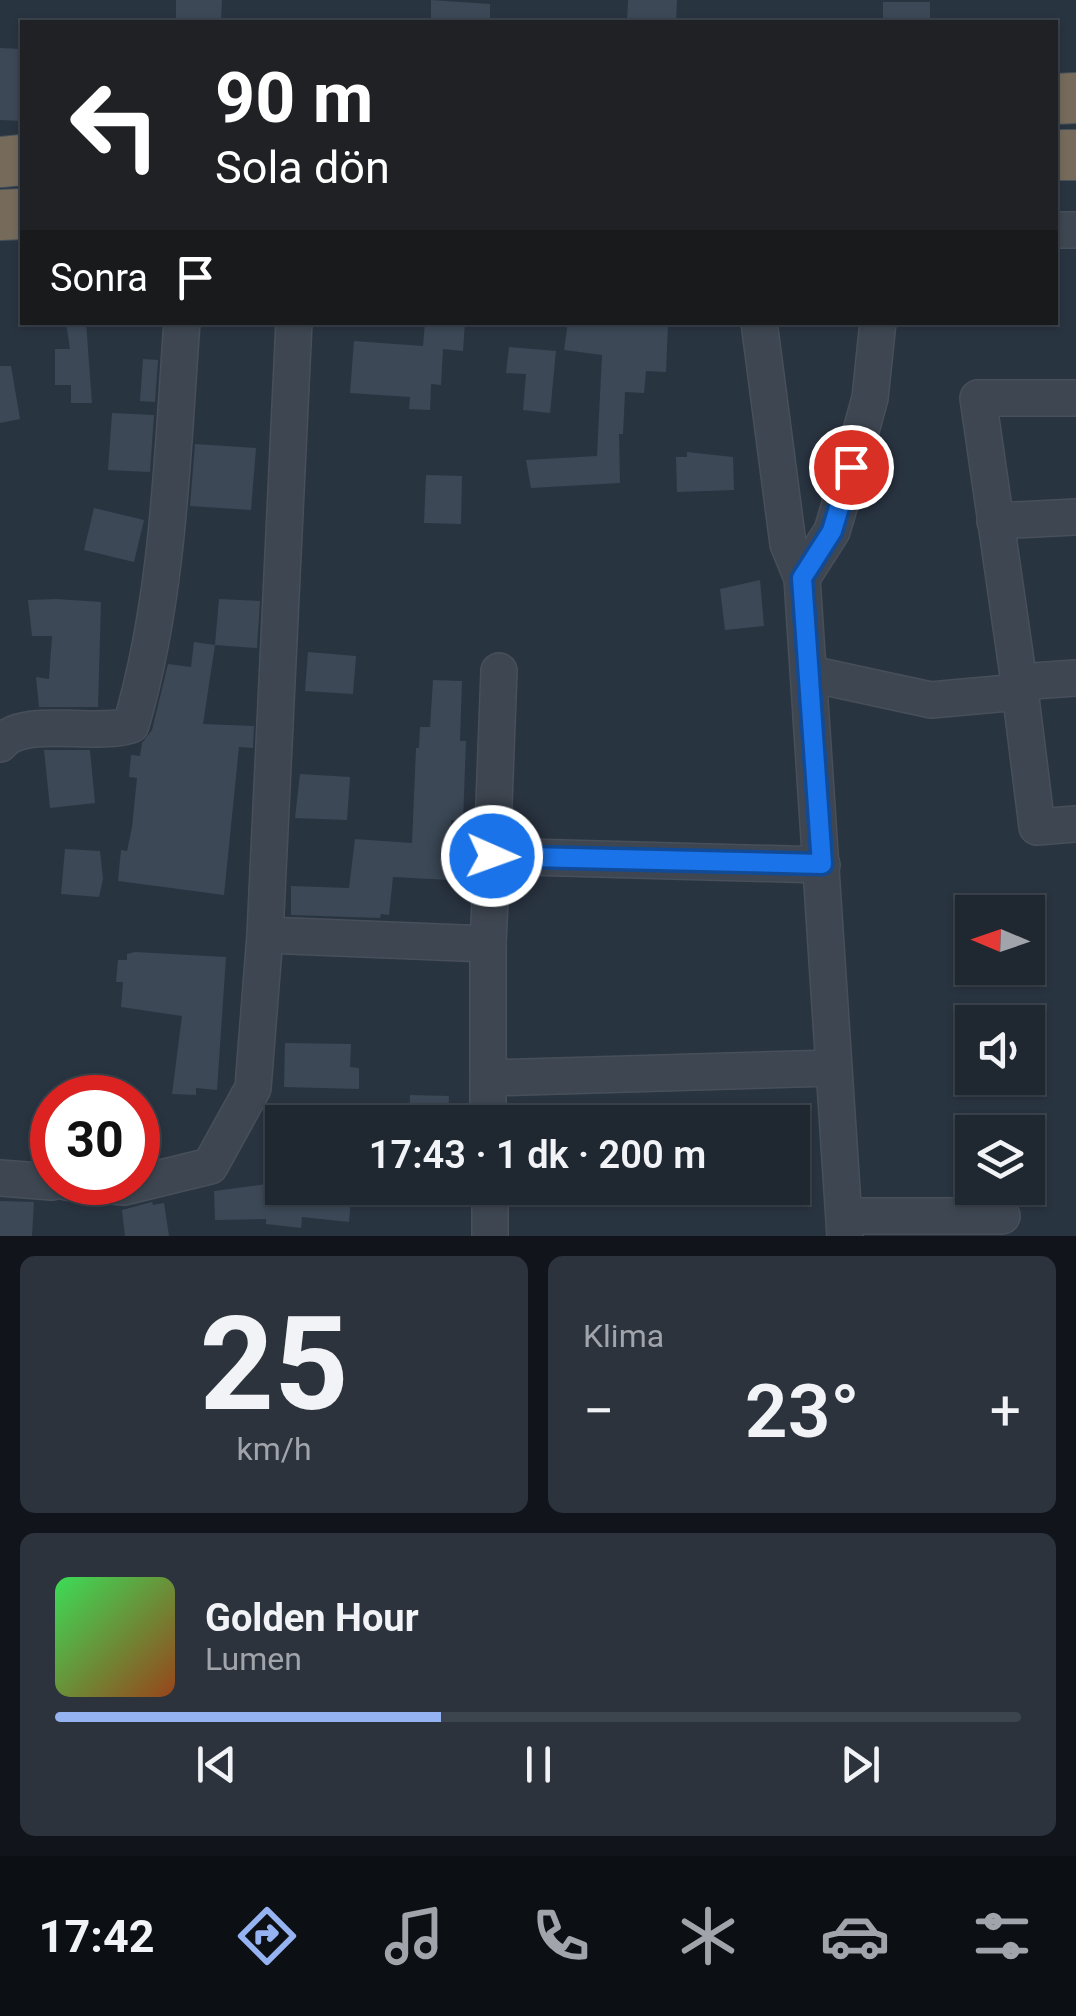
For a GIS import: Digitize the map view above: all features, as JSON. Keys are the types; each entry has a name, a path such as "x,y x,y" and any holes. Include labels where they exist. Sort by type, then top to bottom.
{"street":[{"path":"0,744 7,734 23,728 94,731 131,726 150,660 168,508 182,325"},
{"path":"160,1178 210,1166 252,1088 265,935 294,325"},
{"path":"760,325 788,544 802,578 845,1226 1002,1216"},
{"path":"802,578 832,531 870,398 878,325"},
{"path":"1076,398 978,398 1037,827 1076,824"},
{"path":"995,521 1076,517"},
{"path":"488,1105 488,944 498,671"},
{"path":"811,674 931,700 1076,678"},
{"path":"492,856 822,864"},
{"path":"265,935 488,944"},
{"path":"488,1078 834,1068"},
{"path":"0,1178 30,1180"},
{"path":"490,1205 490,1236"}],"building":[{"path":"176,0 222,0 221,20 176,20"},
{"path":"431,0 490,4 490,20 431,20"},
{"path":"628,0 677,0 676,20 627,20"},
{"path":"883,2 930,2 930,20 883,20"},
{"path":"0,48 20,49 20,121 0,120"},
{"path":"66,325 86,325 92,403 71,403 71,385 55,385 55,349 70,349"},
{"path":"425,325 465,325 463,351 443,349 441,385 431,384 430,410 409,409 410,397 350,393 354,341 423,346"},
{"path":"568,325 668,325 666,372 646,371 644,393 625,392 623,434 619,434 620,483 531,488 526,460 597,456 602,355 564,350"},
{"path":"509,347 556,351 550,413 523,410 526,374 506,373"},
{"path":"143,359 158,360 155,402 140,401"},
{"path":"0,366 11,366 20,419 0,423"},
{"path":"112,413 154,415 150,472 108,470"},
{"path":"195,444 256,448 251,510 190,506"},
{"path":"687,452 733,457 734,490 677,492 676,457 687,457"},
{"path":"426,475 462,476 461,524 424,523"},
{"path":"94,508 144,520 134,562 84,550"},
{"path":"760,580 764,626 725,630 720,589"},
{"path":"219,599 260,601 257,648 215,645"},
{"path":"28,600 101,602 98,707 39,707 36,677 49,679 52,636 32,636"},
{"path":"194,642 215,645 203,724 254,726 253,748 239,747 224,895 118,881 121,850 127,851 132,827 137,778 129,777 131,755 140,756 142,743 152,730 168,664 191,667"},
{"path":"308,652 356,656 353,694 305,691"},
{"path":"433,680 462,681 460,741 466,741 463,821 451,820 449,880 393,877 389,915 381,914 380,918 291,915 291,886 349,888 355,839 412,843 416,748 420,727 430,727"},
{"path":"44,750 90,750 95,803 50,808"},
{"path":"300,774 350,777 347,820 295,818"},
{"path":"65,849 100,851 103,879 99,897 61,894"},
{"path":"127,954 226,957 217,1090 196,1088 196,1095 172,1094 182,1016 121,1007 123,982 116,982 118,960 127,960"},
{"path":"285,1043 351,1044 350,1067 359,1068 359,1089 284,1087"},
{"path":"410,1095 449,1096 449,1105 410,1105"},
{"path":"265,1184 265,1205 350,1205 349,1222 302,1217 301,1228 266,1224 266,1219 215,1220 214,1191"},
{"path":"0,1201 34,1205 32,1236 0,1236"},
{"path":"164,1203 169,1236 125,1236 122,1210"}],"route":[{"path":"492,856 822,864 802,578 832,531 851,467"}]}
